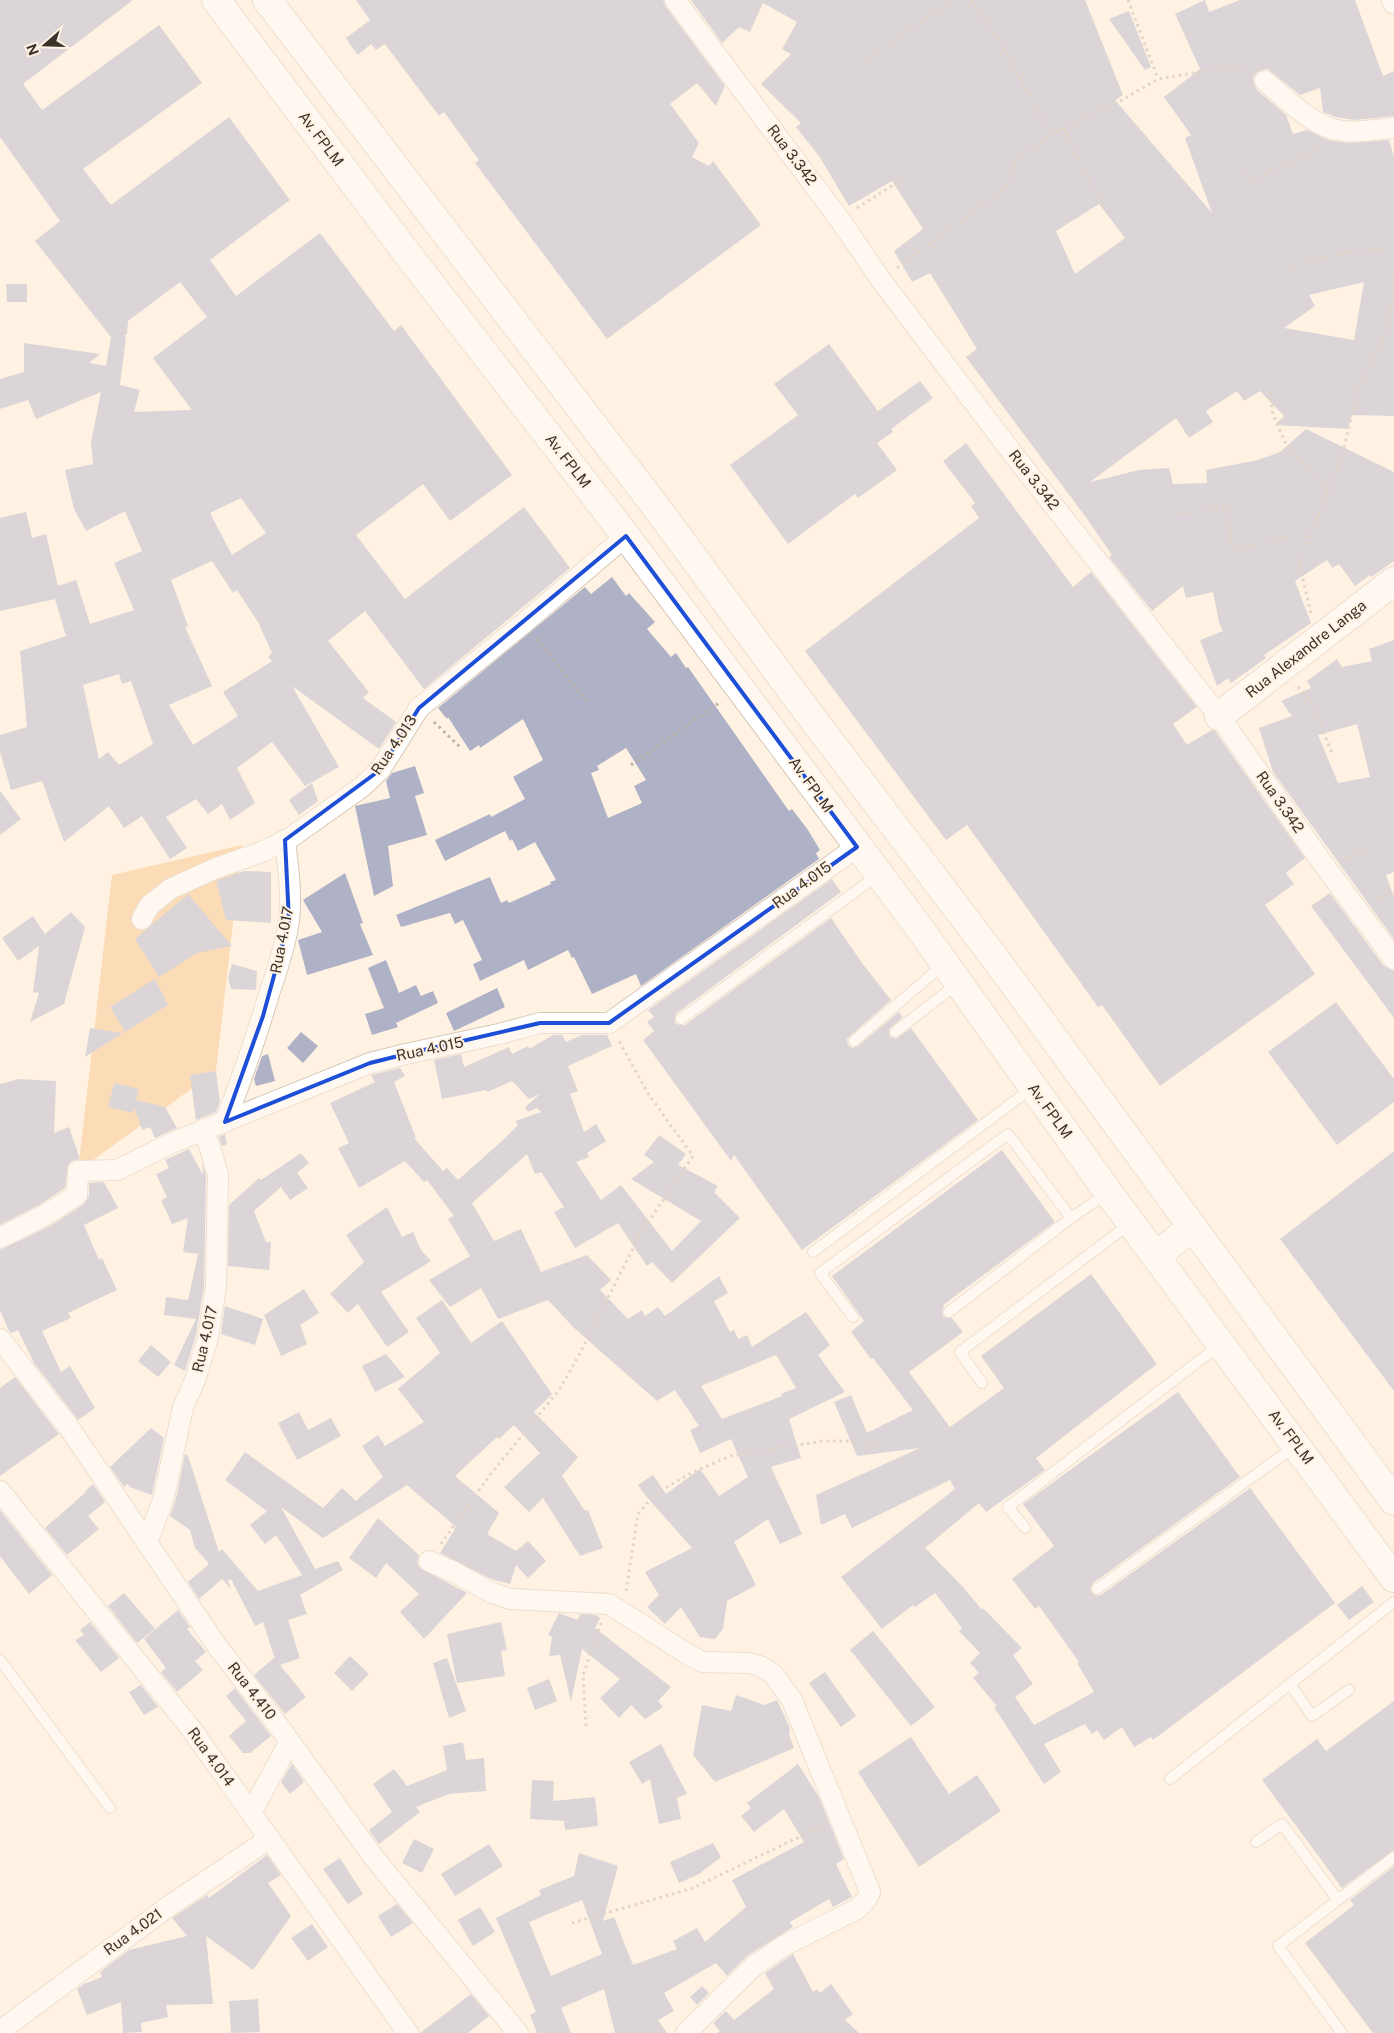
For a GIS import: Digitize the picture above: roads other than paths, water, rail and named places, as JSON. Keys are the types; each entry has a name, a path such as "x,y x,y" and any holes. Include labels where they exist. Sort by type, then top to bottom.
{"main road":[{"name":"Av. FPLM","path":"216,0 412,260 626,536 879,875 1108,1192 1394,1578"},
{"path":"267,0 656,507 985,945 1394,1501"},
{"name":"Rua Alexandre Langa","path":"1219,716 1394,581"},
{"path":"1156,1256 1192,1227"}],"street":[{"name":"Rua 3.342","path":"674,0 840,220 881,280 1019,462 1219,716 1324,865 1394,959"},
{"path":"1392,0 1394,4"},
{"path":"1265,81 1308,116 1328,128 1344,131 1394,128"},
{"name":"Rua 4.013","path":"142,919 149,906 170,889 214,869 264,851 285,840 362,787 380,770 419,708 524,624 626,536"},
{"name":"Rua 4.017","path":"226,1122 247,1065 282,952 289,921 291,890 285,840"},
{"name":"Rua 4.015","path":"0,1238 77,1195 78,1171 117,1170 204,1129 226,1122 370,1064 406,1054 499,1034 540,1022 609,1023 857,846"},
{"name":"Rua 4.017","path":"147,1544 164,1497 183,1407 195,1380 208,1338 216,1287 218,1174 204,1129"},
{"name":"Rua 4.410","path":"0,1339 68,1426 217,1646 290,1741 375,1859 518,2033"},
{"name":"Rua 4.014","path":"0,1491 183,1718 408,2033"},
{"path":"429,1561 456,1573 492,1593 510,1599 615,1609 688,1655 703,1662 750,1663 762,1667 774,1674 792,1700 838,1818 870,1892 866,1900 857,1909 785,1945 754,1966 686,2033"},
{"path":"251,1813 290,1741"},
{"name":"Rua 4.021","path":"0,2031 161,1912 269,1839"}],"lane":[{"path":"681,1019 879,875"},
{"path":"895,1032 951,974"},
{"path":"854,1041 951,974"},
{"path":"813,1252 1033,1088"},
{"path":"853,1317 820,1273 1008,1134 1070,1218"},
{"path":"949,1312 1070,1218 1108,1192"},
{"path":"982,1383 960,1352 1132,1222"},
{"path":"1024,1528 1008,1506 1221,1344"},
{"path":"1097,1589 1297,1445"},
{"path":"1170,1779 1394,1602"},
{"path":"0,1660 110,1808"},
{"path":"1290,1684 1312,1716 1349,1690"},
{"path":"1256,1842 1282,1824 1338,1899"},
{"path":"1342,2033 1278,1946 1394,1856"}]}
